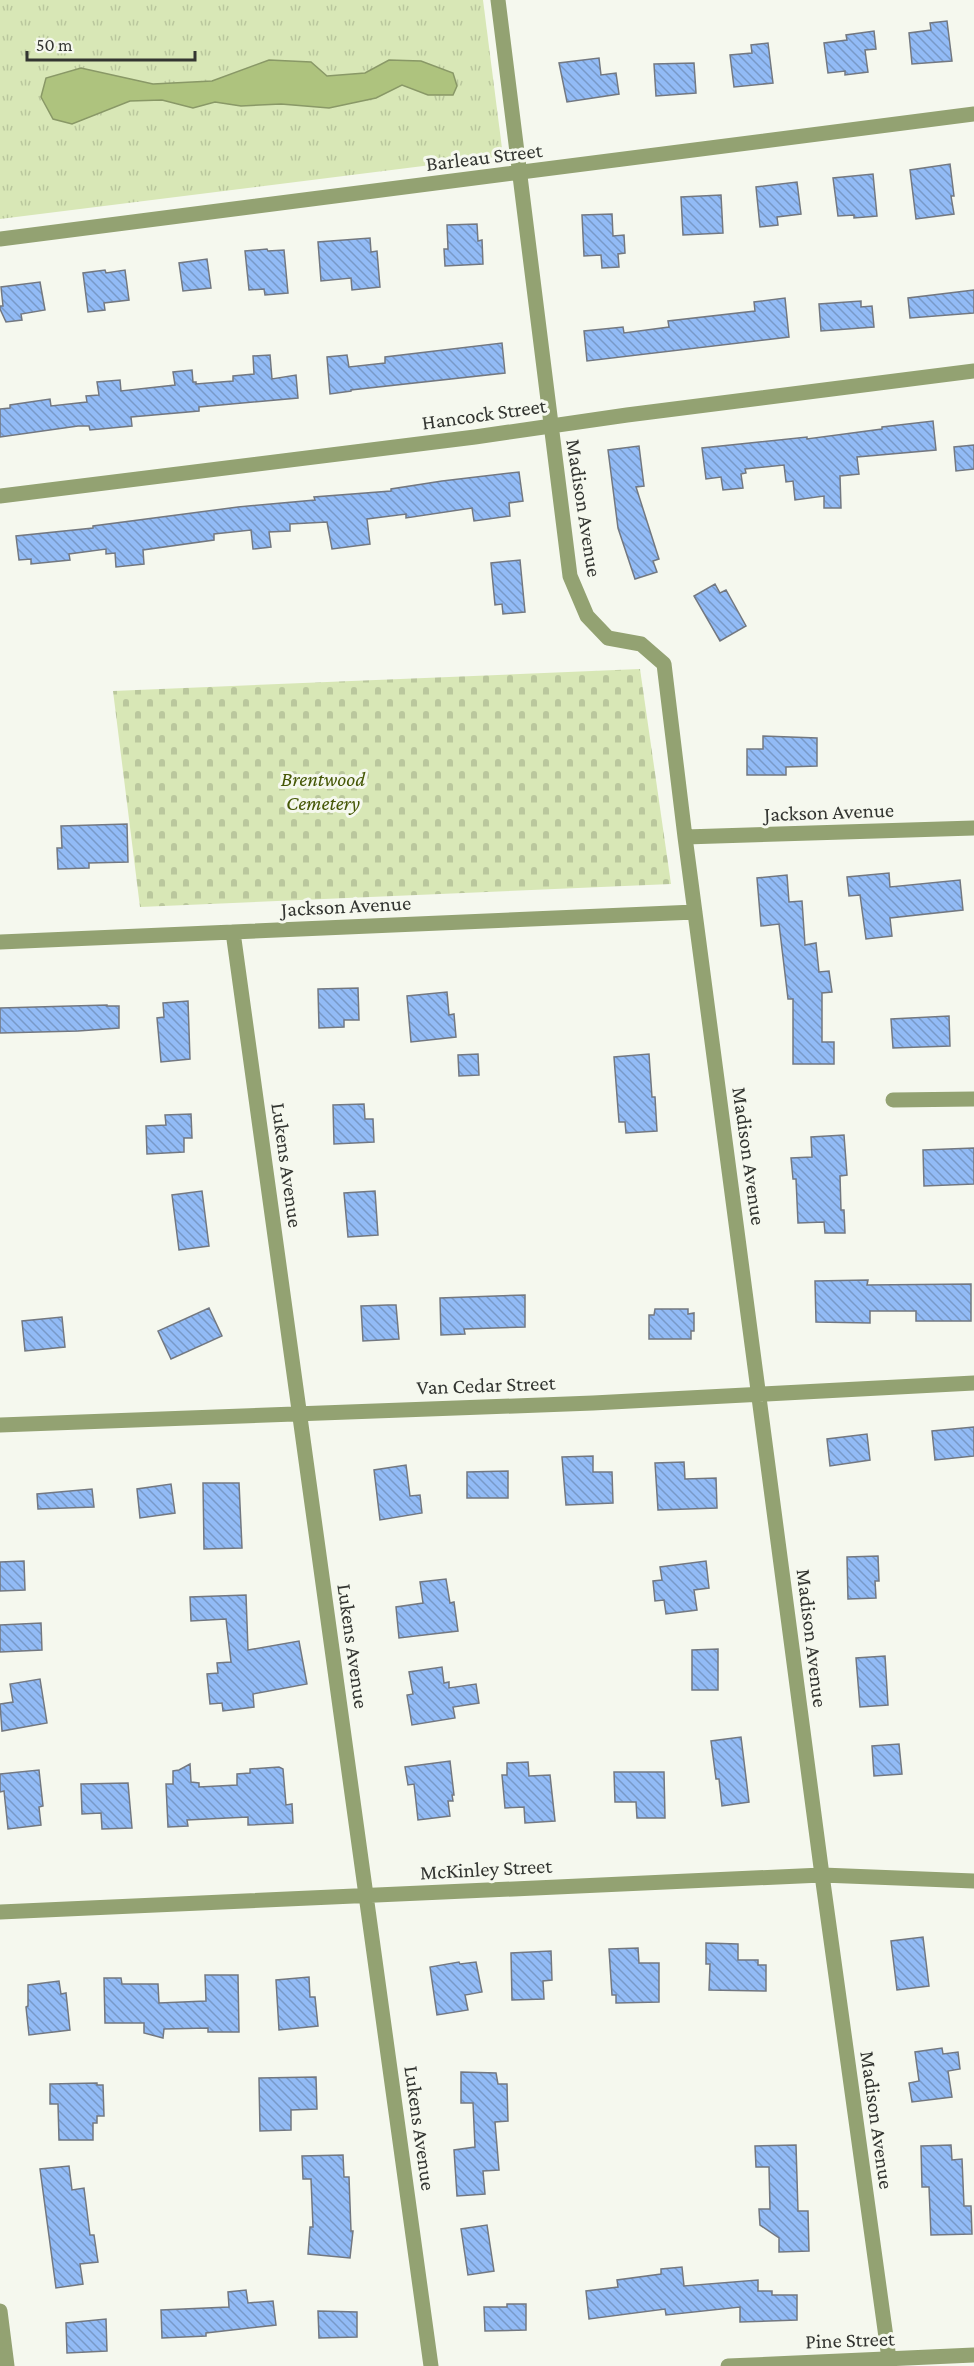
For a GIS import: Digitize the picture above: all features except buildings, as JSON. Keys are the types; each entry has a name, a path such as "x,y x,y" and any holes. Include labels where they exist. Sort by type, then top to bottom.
{"street":[{"name":"Madison Avenue","path":"498,0 570,576 587,616 608,638 641,644 664,664 822,1875 890,2363"},
{"name":"Barleau Street","path":"0,239 974,114"},
{"name":"Hancock Street","path":"0,496 974,370"},
{"name":"Jackson Avenue","path":"685,837 974,828"},
{"name":"Jackson Avenue","path":"0,942 695,912"},
{"name":"Lukens Avenue","path":"233,932 431,2366"},
{"path":"893,1101 974,1100"},
{"name":"Van Cedar Street","path":"0,1425 593,1403 974,1383"},
{"name":"McKinley Street","path":"0,1912 822,1875 974,1881"},
{"path":"0,2311 8,2366"},
{"name":"Pine Street","path":"728,2366 890,2363 974,2355"}],"green space":[{"path":"0,0 483,0 503,156 0,219"},
{"name":"Brentwood Cemetery","path":"640,669 671,884 140,907 113,691"}],"shaded area":[{"path":"269,60 311,62 327,76 365,73 389,60 421,61 453,73 457,86 453,95 428,95 402,85 376,98 329,108 281,104 241,106 215,102 193,108 162,100 130,101 72,124 53,119 41,97 46,78 81,68 153,84 212,81"}]}
